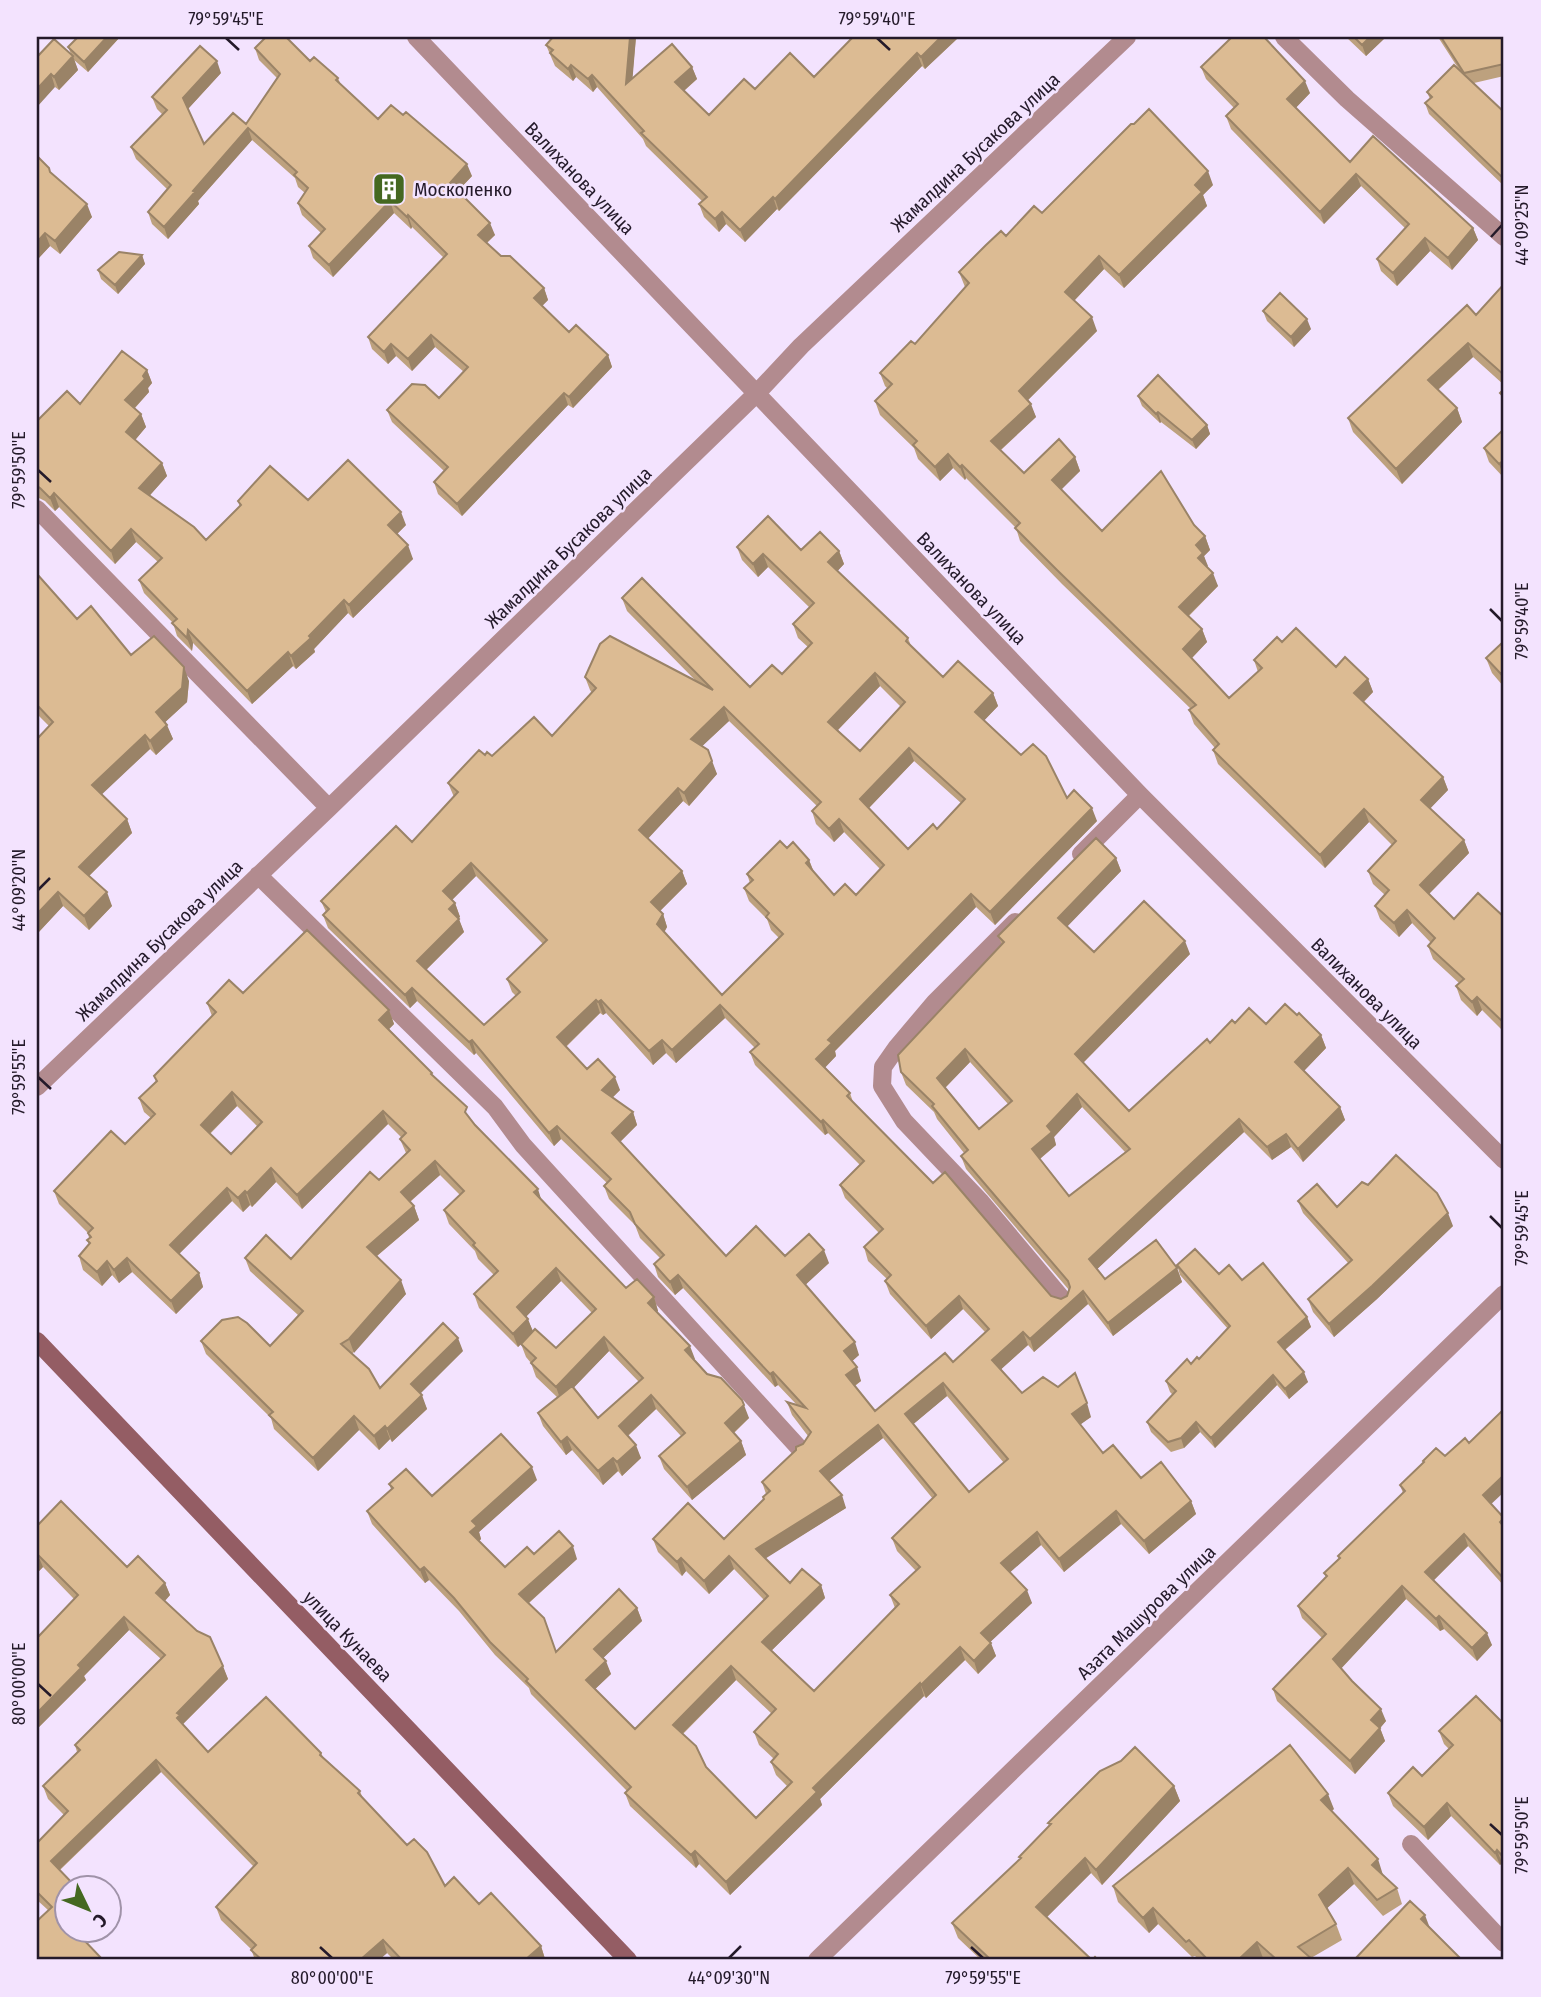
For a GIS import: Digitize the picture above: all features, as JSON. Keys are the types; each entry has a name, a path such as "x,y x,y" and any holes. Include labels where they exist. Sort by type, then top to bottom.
{"main road":[{"name":"улица Кунаева","path":"37,1341 628,1960"}],"street":[{"name":"Валиханова улица","path":"416,37 1140,795 1504,1160"},
{"name":"Жамалдина Бусакова улица","path":"37,1087 757,393 801,346 1127,37"},
{"path":"1284,37 1347,99 1504,237"},
{"path":"37,509 329,808"},
{"path":"1072,863 1140,795"},
{"path":"258,875 495,1107 523,1145 800,1449"},
{"path":"1023,912 935,1002 897,1047 883,1067 883,1086 904,1121 981,1202 1064,1301"},
{"name":"Азата Машурова улица","path":"817,1960 1504,1294"},
{"path":"1411,1844 1504,1942"}],"building":[{"path":"78,37 107,37 84,62 68,47"},
{"path":"266,37 286,37 310,61 314,57 378,119 391,105 403,115 406,112 467,164 450,183 490,223 478,235 501,256 510,256 544,288 534,298 569,332 576,325 608,355 569,397 564,393 457,504 434,482 448,467 387,410 412,384 425,385 439,398 468,367 431,335 408,359 391,344 384,352 368,337 447,254 408,215 407,217 390,201 329,265 309,246 325,229 298,203 308,188 294,175 297,172 248,128 164,227 148,212 171,185 131,147 167,110 152,97 200,46 217,61 183,98 204,144 233,113 246,124 280,74 255,48"},
{"path":"553,37 630,37 626,84 672,44 692,67 675,82 709,115 744,79 755,89 790,53 814,77 853,37 941,37 921,57 917,53 775,199 773,197 740,230 722,212 715,219 699,204 707,197 641,133 644,131 592,75 588,79 571,65 568,69 550,53 553,50 546,45"},
{"path":"1232,37 1264,37 1305,81 1287,99 1350,162 1373,136 1473,228 1448,258 1425,238 1393,273 1377,259 1409,224 1356,174 1320,212 1226,116 1238,104 1201,67"},
{"path":"1354,37 1370,37 1362,45"},
{"path":"1441,37 1504,37 1504,64 1464,73"},
{"path":"54,39 73,56 54,77 51,74 37,89 37,57"},
{"path":"1454,65 1504,112 1504,179 1425,103 1432,97 1427,92"},
{"path":"1149,109 1208,171 1195,185 1202,192 1119,275 1099,256 1065,292 1092,317 1019,391 1031,404 991,441 1024,473 1059,439 1075,457 1052,480 1102,531 1161,471 1194,525 1205,536 1196,545 1203,553 1198,558 1213,573 1179,607 1202,629 1183,649 1229,698 1262,668 1254,660 1277,637 1282,642 1296,628 1336,667 1345,657 1368,679 1354,693 1443,777 1421,800 1464,840 1420,885 1454,919 1478,893 1504,917 1504,1023 1477,997 1472,1002 1456,986 1464,979 1428,946 1435,938 1407,910 1394,923 1375,906 1389,890 1368,871 1396,841 1364,809 1320,855 1213,750 1219,744 1189,710 1196,705 1015,528 1020,523 948,454 935,467 913,445 917,441 875,401 892,384 880,373 911,341 915,344 969,283 959,272 1001,231 1006,236 1034,206 1042,213"},
{"path":"37,156 50,172 87,204 55,241 45,233 37,242"},
{"path":"119,252 142,255 115,285 98,270"},
{"path":"1504,284 1504,375 1468,343 1428,380 1457,408 1396,469 1348,418 1467,305 1476,315"},
{"path":"1280,293 1307,319 1291,337 1263,311"},
{"path":"122,351 147,370 143,376 145,379 125,400 141,414 126,432 162,463 139,488 194,527 206,540 241,505 238,501 270,466 308,500 348,460 401,512 388,525 408,545 349,605 344,600 309,636 311,638 291,656 288,652 247,691 188,630 187,638 172,623 177,619 139,580 162,558 131,529 111,551 54,493 50,498 37,486 37,421 67,391 80,404"},
{"path":"1158,375 1207,425 1192,440 1158,412 1156,414 1138,396"},
{"path":"1504,429 1504,460 1499,464 1484,448"},
{"path":"768,516 801,550 820,532 839,551 828,562 908,638 906,641 943,677 958,661 993,693 975,712 1021,755 1033,744 1046,756 1067,798 1074,790 1092,808 990,912 971,894 828,1040 832,1043 816,1059 850,1093 847,1096 933,1183 945,1172 1051,1296 1061,1299 1067,1296 1070,1287 1068,1281 961,1156 968,1150 932,1106 934,1104 901,1072 898,1055 1004,942 998,936 1096,838 1116,858 1058,918 1094,952 1144,901 1185,941 1075,1054 1129,1111 1207,1039 1210,1043 1232,1020 1235,1023 1249,1008 1266,1024 1285,1004 1297,1015 1299,1013 1321,1035 1295,1062 1340,1107 1298,1149 1286,1134 1267,1147 1239,1119 1089,1259 1105,1279 1156,1240 1177,1268 1108,1323 1083,1291 1030,1339 1023,1332 992,1360 1022,1393 1043,1377 1058,1387 1075,1373 1087,1403 1072,1414 1103,1453 1113,1445 1141,1478 1161,1462 1191,1501 1144,1541 1116,1511 1059,1559 1037,1532 1001,1563 1027,1590 981,1633 991,1643 974,1661 960,1647 921,1685 920,1683 813,1788 817,1792 726,1882 695,1851 691,1855 625,1793 631,1787 526,1681 528,1679 490,1642 454,1598 424,1567 420,1570 367,1511 393,1488 389,1484 406,1469 432,1496 501,1434 532,1467 472,1521 477,1526 470,1532 505,1567 527,1547 534,1554 559,1531 573,1546 519,1594 544,1618 556,1652 619,1589 637,1608 594,1649 606,1661 586,1680 635,1729 768,1596 729,1556 704,1581 681,1558 677,1562 653,1539 688,1503 724,1539 770,1491 762,1482 796,1447 803,1444 811,1432 787,1402 806,1408 773,1372 770,1374 678,1275 670,1282 654,1264 664,1255 635,1224 630,1212 604,1186 611,1179 557,1126 549,1133 472,1040 469,1042 412,988 405,995 323,915 329,909 321,901 396,826 412,842 458,792 448,783 479,750 492,756 534,717 552,736 596,688 585,677 600,644 610,636 713,690 622,598 642,578 750,687 772,665 782,674 812,643 793,624 814,603 763,554 753,564 737,547","holes":["875,673 905,702 860,751 828,722","724,707 821,802 812,811 829,829 839,819 884,865 856,895 845,884 834,895 806,863 809,860 793,842 787,848 780,841 747,874 753,880 744,888 769,913 766,917 783,934 722,995 657,924 663,914 651,902 682,871 639,830 678,788 684,793 712,761 708,750 691,739","909,748 965,799 937,829 933,824 908,849 860,799","471,863 547,940 507,979 520,992 484,1025 417,961 459,919 449,909 455,903 443,891","596,1000 601,1000 649,1051 662,1040 672,1050 720,1005 759,1044 750,1052 864,1161 840,1185 883,1229 864,1247 891,1275 885,1281 926,1326 959,1296 989,1329 953,1362 945,1353 875,1411 846,1375 857,1367 844,1351 855,1342 797,1275 824,1250 809,1234 785,1256 756,1226 726,1256 612,1133 633,1112 602,1090 615,1077 598,1059 587,1069 557,1037","965,1049 1012,1101 979,1129 937,1078","1077,1094 1130,1149 1069,1196 1032,1149 1052,1132 1047,1126","943,1383 1008,1459 969,1492 905,1414","878,1425 936,1495 892,1538 920,1567 890,1595 899,1604 814,1691 762,1642 821,1585 802,1569 790,1583 756,1549 842,1495 820,1471","731,1666 776,1709 754,1732 778,1754 771,1762 792,1782 756,1818 706,1767 696,1746 673,1725"]},
{"path":"37,574 77,619 91,606 131,655 154,636 184,667 182,688 156,712 167,725 150,741 145,735 92,785 127,819 79,867 107,892 84,916 58,892 37,914 37,739 53,722 37,705"},
{"path":"1503,642 1504,671 1501,674 1486,658"},
{"path":"307,930 389,1010 379,1020 467,1107 465,1112 475,1125 538,1189 534,1192 626,1288 637,1279 654,1297 648,1303 690,1346 685,1350 707,1374 721,1378 742,1400 744,1405 725,1423 741,1441 687,1487 659,1456 685,1433 651,1395 619,1426 636,1445 617,1462 613,1458 598,1471 567,1437 561,1442 538,1413 572,1386 598,1418 643,1378 604,1337 556,1387 531,1363 536,1358 521,1344 535,1329 556,1348 596,1309 556,1268 517,1307 528,1319 513,1334 474,1294 498,1271 444,1210 464,1191 435,1161 401,1192 414,1206 367,1247 401,1280 349,1339 341,1344 369,1369 380,1388 443,1323 458,1338 411,1384 422,1395 387,1429 385,1426 374,1436 354,1416 313,1458 269,1415 273,1412 201,1341 222,1320 238,1317 270,1346 303,1311 245,1258 266,1235 291,1259 370,1172 379,1180 410,1150 400,1139 406,1133 383,1111 297,1195 271,1168 247,1193 245,1191 238,1198 227,1188 170,1245 199,1273 171,1301 127,1258 114,1270 107,1261 97,1272 79,1256 90,1243 87,1240 91,1237 88,1233 93,1228 54,1191 111,1131 125,1144 155,1114 139,1098 157,1081 154,1076 216,1012 207,1003 229,980 243,993","holes":["232,1092 262,1122 231,1154 201,1125"]},
{"path":"1396,1155 1437,1193 1448,1213 1329,1324 1308,1299 1352,1260 1298,1201 1317,1184 1337,1207 1362,1182 1368,1185"},
{"path":"1195,1249 1219,1274 1229,1265 1242,1280 1263,1263 1307,1317 1278,1342 1304,1372 1285,1389 1273,1375 1211,1438 1196,1422 1181,1438 1168,1442 1147,1422 1176,1391 1166,1381 1187,1359 1191,1364 1197,1357 1199,1359 1230,1326 1177,1265"},
{"path":"1504,1409 1504,1475 1483,1495 1504,1518 1500,1522 1504,1527 1504,1579 1464,1534 1425,1572 1487,1633 1472,1648 1439,1616 1436,1619 1402,1586 1333,1659 1381,1709 1371,1720 1380,1728 1350,1761 1273,1689 1326,1634 1298,1606 1327,1576 1324,1573 1340,1558 1338,1556 1405,1491 1400,1485 1436,1448 1445,1456 1465,1438 1469,1443"},
{"path":"61,1501 127,1567 138,1556 165,1583 156,1593 197,1631 210,1637 223,1666 177,1713 180,1715 177,1718 208,1752 266,1697 320,1755 360,1791 358,1793 407,1845 414,1839 427,1852 445,1886 454,1877 479,1904 491,1893 541,1946 525,1960 402,1960 383,1940 360,1960 262,1960 251,1950 256,1945 216,1907 257,1863 156,1760 51,1861 64,1874 52,1874 52,1907 37,1892 37,1843 68,1811 43,1786 80,1750 75,1745 165,1655 124,1617 78,1665 81,1668 37,1713 37,1638 78,1595 37,1556 37,1526"},
{"path":"1476,1696 1504,1724 1504,1858 1497,1850 1495,1853 1447,1803 1424,1827 1388,1793 1413,1767 1422,1776 1453,1745 1439,1731"},
{"path":"1290,1745 1328,1794 1321,1800 1378,1859 1372,1865 1397,1888 1377,1900 1348,1868 1319,1895 1336,1924 1298,1947 1313,1960 1277,1960 1257,1942 1238,1960 1208,1960 1153,1908 1143,1918 1113,1886"},
{"path":"1135,1747 1174,1786 1096,1870 1085,1858 1036,1907 1092,1960 991,1960 952,1923 1021,1858 1019,1857 1051,1824 1048,1823 1100,1771 1121,1761"},
{"path":"1410,1901 1425,1915 1421,1919 1462,1960 1354,1960"},
{"path":"52,1907 52,1944 88,1944 103,1960 37,1960 37,1921"}],"place":[{"name":"Москоленко","path":"389,189"}]}
